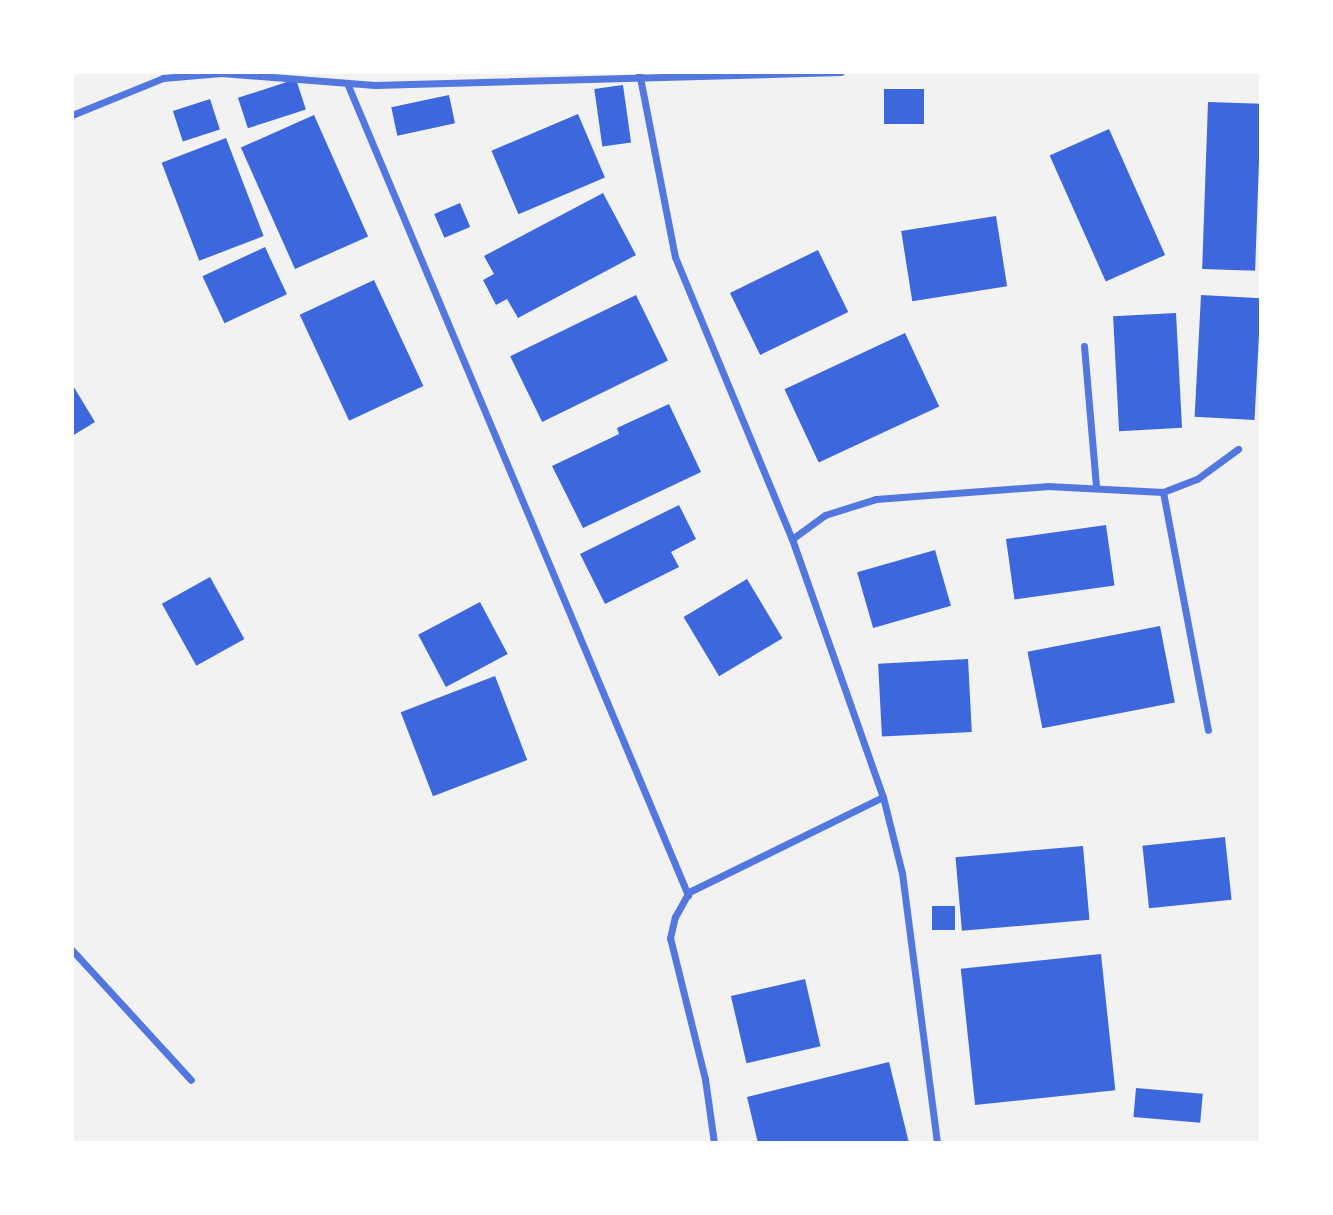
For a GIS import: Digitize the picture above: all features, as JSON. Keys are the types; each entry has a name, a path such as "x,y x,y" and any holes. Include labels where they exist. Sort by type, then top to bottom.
{"street":[{"path":"72,115 163,78 222,72 347,83 640,74 841,72"},
{"path":"640,74 675,257 792,538 883,797 902,873 937,1143"},
{"path":"347,83 688,895"},
{"path":"1084,346 1096,487"},
{"path":"792,538 825,515 876,499 1047,486 1163,492 1197,479 1238,449"},
{"path":"1163,492 1208,730"},
{"path":"714,1143 705,1079 670,938 675,917 688,895 883,797"},
{"path":"72,950 191,1080"}],"building":[{"path":"296,79 306,109 248,128 238,98"},
{"path":"623,85 631,142 602,146 594,89"},
{"path":"884,89 924,89 924,124 884,124"},
{"path":"449,95 455,123 397,136 391,107"},
{"path":"210,99 220,129 183,141 173,111"},
{"path":"1208,102 1261,104 1255,271 1202,269"},
{"path":"578,114 605,178 518,214 491,151"},
{"path":"314,115 368,237 295,269 241,148"},
{"path":"1109,129 1165,255 1106,282 1050,155"},
{"path":"226,138 264,236 199,261 162,163"},
{"path":"603,193 636,255 518,318 507,299 496,305 483,280 494,274 484,256"},
{"path":"460,203 470,227 444,238 434,214"},
{"path":"996,216 1007,286 912,301 901,231"},
{"path":"265,247 287,294 224,323 202,276"},
{"path":"818,250 848,312 760,355 730,293"},
{"path":"374,280 423,386 349,421 300,315"},
{"path":"636,295 668,361 542,422 510,356"},
{"path":"1201,295 1261,298 1255,420 1195,417"},
{"path":"1176,313 1182,428 1119,431 1113,316"},
{"path":"905,333 939,406 819,463 784,389"},
{"path":"72,384 95,422 72,436"},
{"path":"669,404 701,472 583,528 552,466 619,434 617,428"},
{"path":"679,505 696,539 671,552 679,567 605,604 580,554"},
{"path":"1106,525 1114,585 1014,599 1006,539"},
{"path":"935,550 951,606 873,628 857,572"},
{"path":"210,577 244,639 196,666 162,604"},
{"path":"747,579 783,638 719,676 684,617"},
{"path":"480,602 508,654 446,687 418,635"},
{"path":"1160,626 1175,703 1042,728 1027,652"},
{"path":"968,659 972,732 882,737 878,664"},
{"path":"495,676 527,760 433,796 401,712"},
{"path":"1225,837 1232,900 1149,908 1142,846"},
{"path":"1083,846 1089,920 962,931 955,857"},
{"path":"932,906 955,906 955,930 932,930"},
{"path":"1101,954 1115,1090 975,1105 961,969"},
{"path":"805,979 821,1046 746,1063 731,996"},
{"path":"889,1062 909,1143 758,1143 747,1097"},
{"path":"1136,1088 1203,1094 1200,1123 1133,1117"}]}
